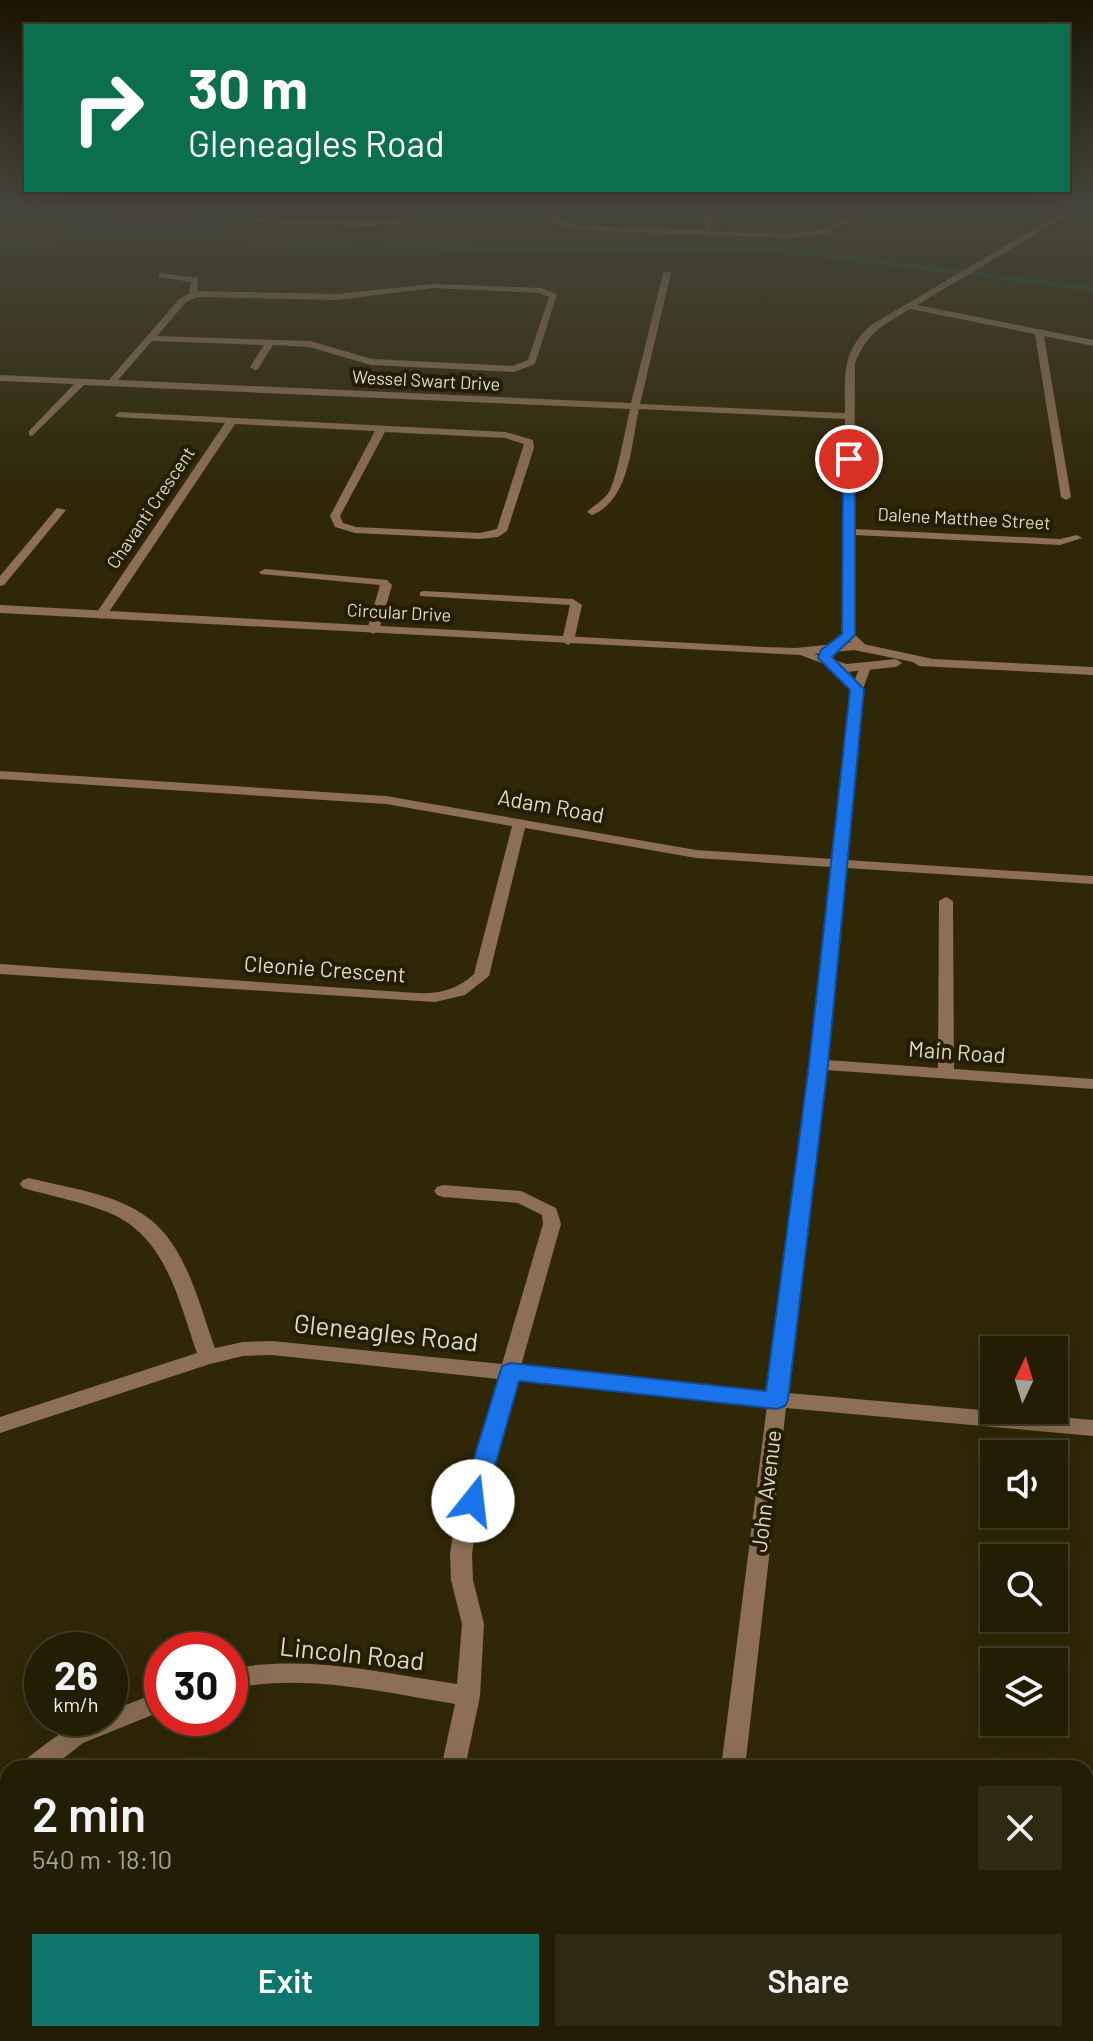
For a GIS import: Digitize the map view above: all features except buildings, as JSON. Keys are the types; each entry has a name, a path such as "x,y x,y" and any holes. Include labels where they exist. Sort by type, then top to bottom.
{"street":[{"path":"111,383 179,305"},
{"path":"152,338 317,345 378,363 518,369 532,362 551,305"},
{"path":"592,512 605,503 615,490 660,305"},
{"path":"833,656 848,635 850,363 854,351 874,327 908,306 1093,343"},
{"name":"Dalene Matthee Street","path":"1039,333 1066,497"},
{"path":"255,367 270,342"},
{"name":"Wessel Swart Drive","path":"0,378 850,416"},
{"path":"32,433 81,382"},
{"name":"Chavanti Crescent","path":"120,415 506,435 529,442 502,531 480,536 355,530 339,525 335,516 381,429"},
{"name":"Chavanti Crescent","path":"101,615 231,422"},
{"path":"0,583 61,510"},
{"name":"Dalene Matthee Street","path":"850,532 1060,542 1077,538"},
{"path":"265,572 383,582 386,585 373,630"},
{"path":"424,594 573,602 576,605 568,641"},
{"name":"Circular Drive","path":"0,609 833,656"},
{"path":"848,635 867,657"},
{"path":"833,656 1093,671"},
{"path":"833,656 867,657"},
{"path":"833,656 857,689"},
{"name":"John Avenue","path":"734,1760 818,1064 857,689 867,657"},
{"name":"Adam Road","path":"0,775 386,800 687,853 1093,880"},
{"name":"Cleonie Crescent","path":"0,969 416,998 447,997 468,988 481,976 520,822"},
{"path":"946,901 946,1073"},
{"name":"Main Road","path":"818,1064 1093,1084"},
{"path":"29,1184 111,1207 139,1220 153,1232 170,1258 208,1357"},
{"path":"443,1191 521,1197 537,1203 552,1217 551,1233 465,1527 461,1554 462,1580 473,1624 468,1696 455,1760"},
{"name":"Gleneagles Road","path":"0,1425 208,1357 243,1349 272,1348 777,1400 1093,1428"},
{"name":"Lincoln Road","path":"248,1676 277,1672 308,1673 468,1696"},
{"path":"44,1760 75,1736 144,1708"}],"route":[{"path":"473,1501 510,1371 777,1400 818,1064 857,689 837,666 825,658 825,653 848,635 849,459"}]}
